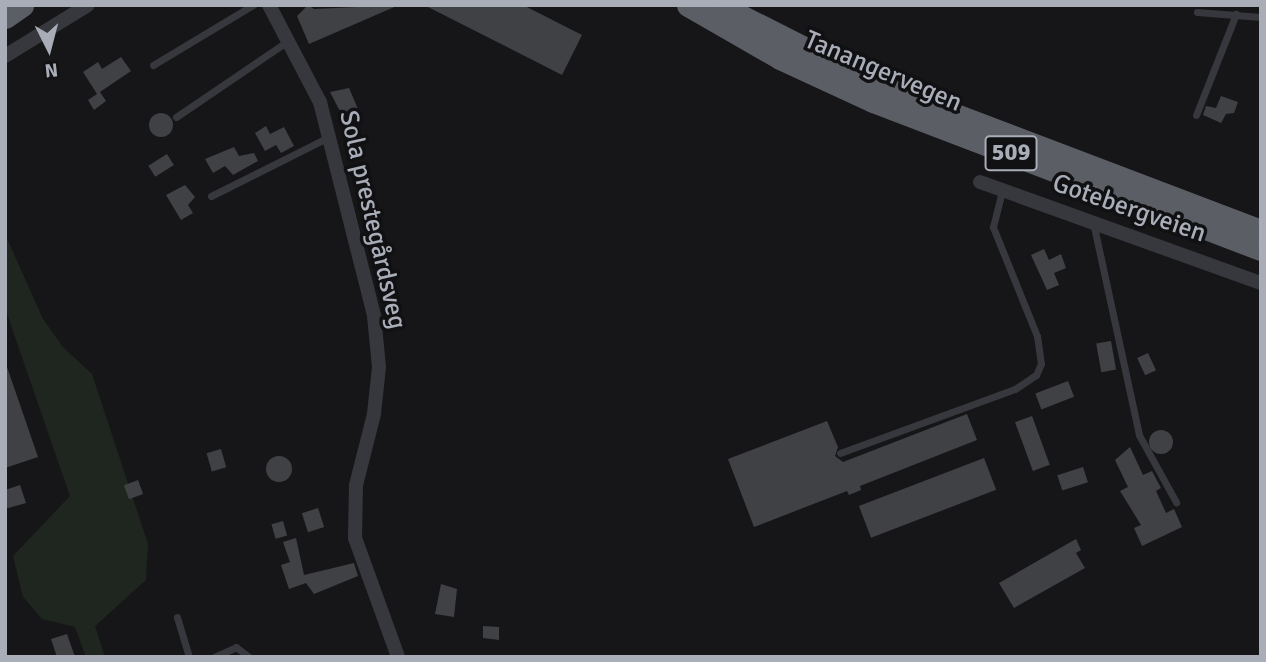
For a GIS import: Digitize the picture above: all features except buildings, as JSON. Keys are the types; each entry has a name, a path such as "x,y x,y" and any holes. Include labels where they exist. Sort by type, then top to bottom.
{"highway":[{"path":"5,17 22,5"},
{"name":"Tanangervegen","path":"688,5 780,58 873,101 1261,249"},
{"name":"Tanangervegen","path":"719,5 787,44 879,86 1261,231"}],"street":[{"path":"5,56 88,5"},
{"name":"Sola prestegårdsveg","path":"269,5 320,102 374,316 379,367 374,414 356,485 355,538 398,657"},
{"name":"Gotebergveien","path":"980,182 1261,283"}],"lane":[{"path":"153,65 253,5"},
{"path":"1197,12 1261,17"},
{"path":"1196,115 1236,14"},
{"path":"176,117 288,41"},
{"path":"211,196 330,136"},
{"path":"840,453 1015,389 1036,375 1041,364 1037,336 993,227 1002,191"},
{"path":"1093,222 1093,237 1129,372 1139,435 1176,502"},
{"path":"177,617 189,657"},
{"path":"214,657 236,647 249,657"}],"shaded area":[{"path":"5,234 43,319 63,347 92,374 148,544 146,580 95,626 105,657 86,657 75,627 42,619 23,597 13,556 70,496 5,308"}]}
